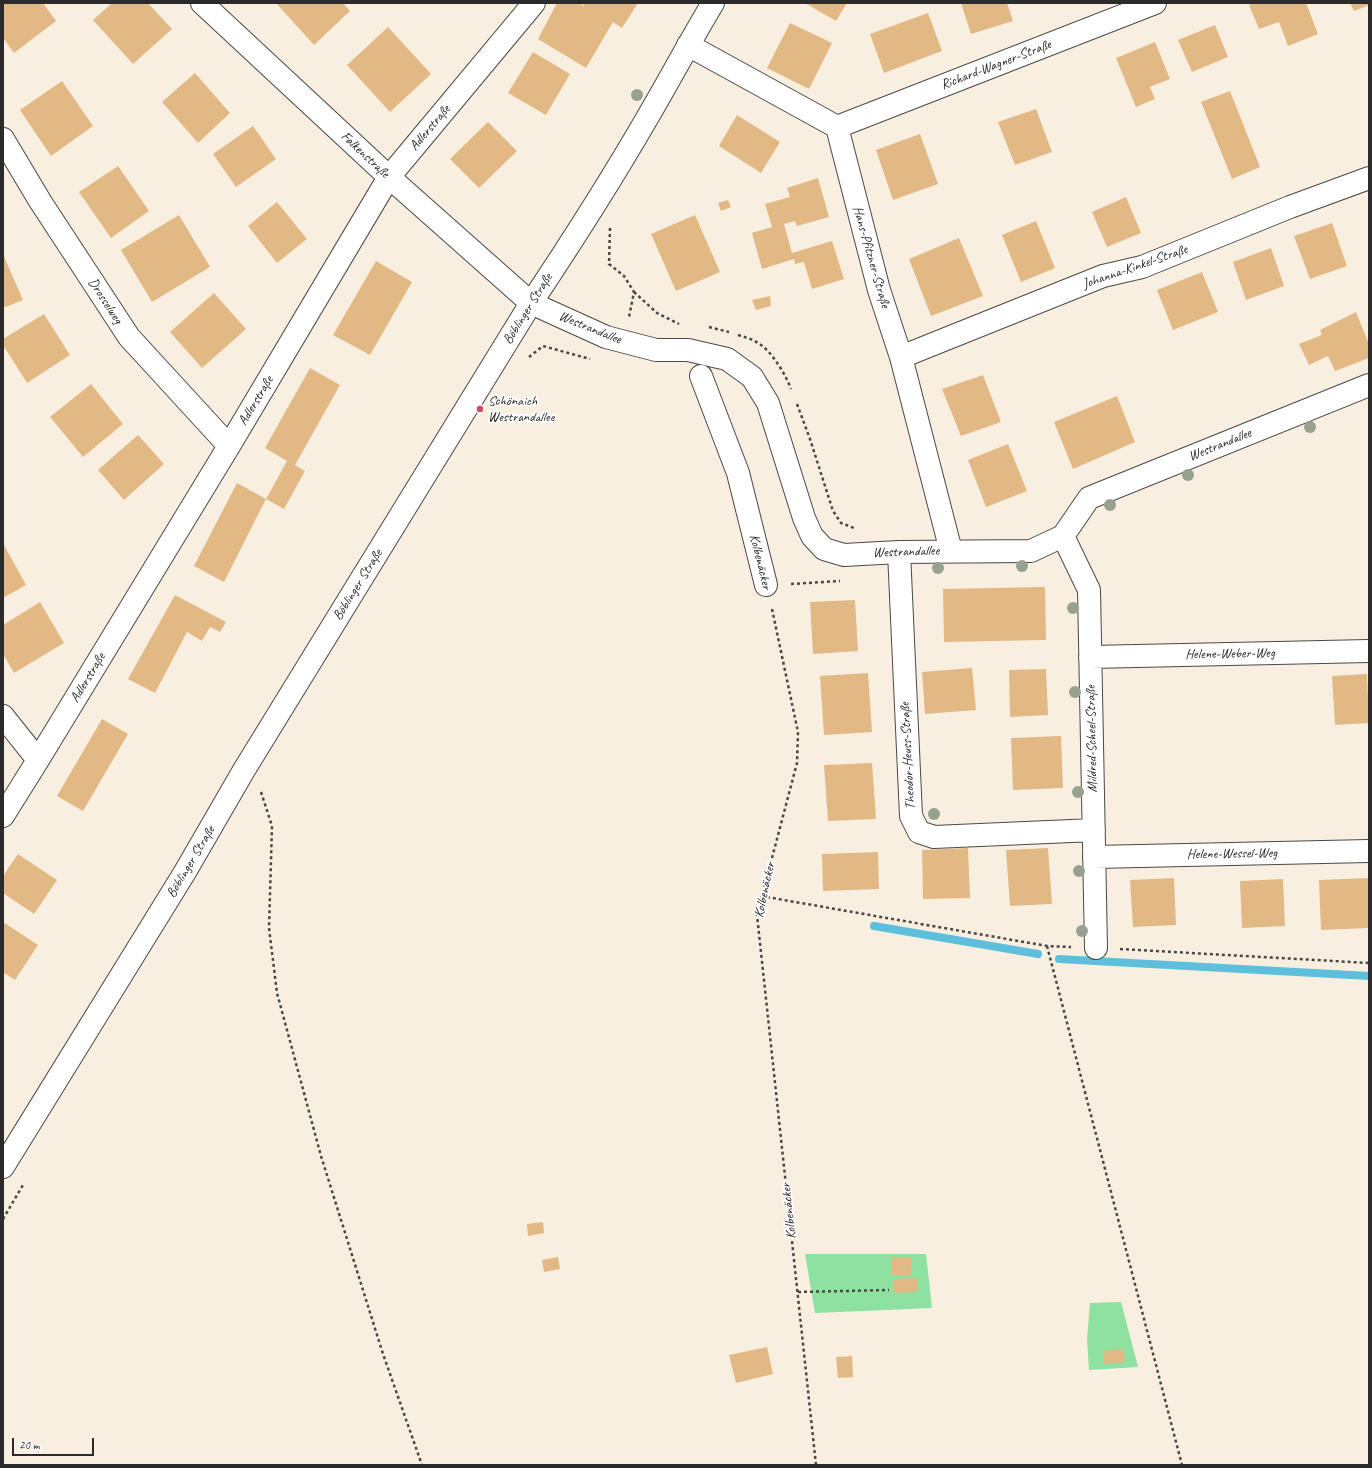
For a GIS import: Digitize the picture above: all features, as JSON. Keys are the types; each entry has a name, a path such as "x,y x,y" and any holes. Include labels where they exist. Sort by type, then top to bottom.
{"street":[{"name":"Falkenstraße","path":"202,3 389,177 531,303"},
{"name":"Adlerstraße","path":"3,816 229,446 389,177 534,3"},
{"name":"Böblinger Straße","path":"3,1167 185,872 249,763 531,303 571,242 646,120 713,3"},
{"name":"Richard-Wagner-Straße","path":"837,127 1153,3"},
{"path":"688,45 837,127"},
{"name":"Hans-Pfitzner-Straße","path":"837,127 879,290 901,357 951,551"},
{"name":"Drosselweg","path":"3,139 40,200 129,337 229,446"},
{"name":"Johanna-Kinkel-Straße","path":"901,357 1103,276 1142,267 1290,207 1369,178"},
{"name":"Westrandallee","path":"531,303 606,337 616,340 656,350 688,350 727,359 752,377 768,403 804,518 812,536 824,549 844,555 898,552 1030,551 1063,536 1089,498 1369,385"},
{"name":"Kolbenäcker","path":"701,376 738,473 766,585"},
{"name":"Mildred-Scheel-Straße","path":"1063,536 1088,590 1096,948"},
{"name":"Theodor-Heuss-Straße","path":"898,552 911,816 918,832 934,836 1094,830"},
{"name":"Helene-Weber-Weg","path":"1090,656 1369,651"},
{"path":"3,716 38,760"},
{"name":"Helene-Wessel-Weg","path":"1094,857 1369,851"}],"path":[{"path":"610,226 609,264 624,276 634,292 657,313 682,326 688,350"},
{"path":"616,340 629,319 634,292"},
{"path":"705,326 725,330 760,343 774,359 787,378 792,392"},
{"path":"525,360 543,346 591,360"},
{"path":"794,398 810,439 833,512 841,523 854,528 862,528"},
{"path":"766,585 845,581"},
{"name":"Kolbenäcker","path":"766,585 791,697 798,732 798,740 797,763 757,915 816,1465"},
{"path":"257,797 261,790 272,826 269,928 277,993 323,1163 383,1354 422,1465"},
{"path":"761,896 1047,946 1369,963"},
{"path":"1047,946 1182,1465"},
{"path":"3,1219 25,1181"},
{"path":"798,1292 889,1290"}],"green space":[{"path":"805,1254 926,1254 932,1308 815,1313"},
{"path":"1121,1302 1138,1367 1089,1370 1087,1339 1090,1303"}],"building":[{"path":"3,3 43,3 56,21 14,53 3,38"},
{"path":"112,3 148,3 172,29 133,64 93,20"},
{"path":"276,3 343,3 350,11 314,45"},
{"path":"557,3 581,3 584,7 583,3 638,3 622,28 613,22 586,68 538,39"},
{"path":"805,3 847,3 836,21"},
{"path":"961,3 1007,3 1013,21 971,34"},
{"path":"1254,3 1306,3 1318,34 1288,46 1279,22 1259,29 1249,5"},
{"path":"1350,3 1369,3 1369,5 1354,11"},
{"path":"928,13 942,51 884,73 870,34"},
{"path":"790,23 832,43 809,89 767,68"},
{"path":"1215,25 1228,57 1192,72 1178,40"},
{"path":"388,27 431,74 390,112 347,65"},
{"path":"1155,42 1170,79 1150,87 1155,99 1136,107 1116,58"},
{"path":"533,52 570,74 546,115 508,93"},
{"path":"195,73 230,113 198,143 162,102"},
{"path":"62,81 93,126 51,156 20,110"},
{"path":"1230,91 1260,167 1232,179 1201,102"},
{"path":"1036,109 1052,152 1015,165 998,122"},
{"path":"737,115 780,142 761,173 719,146"},
{"path":"488,122 517,151 479,188 450,159"},
{"path":"253,126 276,159 236,187 213,154"},
{"path":"920,134 938,184 893,200 876,150"},
{"path":"118,166 149,211 111,238 79,192"},
{"path":"818,178 829,217 797,226 795,221 784,224 792,253 832,241 844,279 812,289 804,262 795,264 794,259 762,269 752,233 772,227 765,204 790,197 787,188"},
{"path":"1126,197 1141,233 1107,247 1092,212"},
{"path":"728,200 731,207 721,211 718,203"},
{"path":"277,202 307,239 277,263 248,226"},
{"path":"179,215 210,267 152,302 121,250"},
{"path":"695,215 720,272 676,291 651,234"},
{"path":"1036,221 1055,268 1021,282 1002,235"},
{"path":"1332,223 1347,266 1310,279 1294,236"},
{"path":"959,238 983,296 931,316 909,259"},
{"path":"1271,248 1284,286 1246,300 1233,262"},
{"path":"3,254 23,300 3,308"},
{"path":"376,261 412,282 370,355 333,335"},
{"path":"1202,272 1218,312 1173,330 1157,290"},
{"path":"214,293 246,329 202,368 170,332"},
{"path":"770,296 771,306 756,310 752,300"},
{"path":"1356,312 1369,344 1369,358 1335,371 1328,356 1309,365 1299,344 1322,335 1320,330"},
{"path":"44,314 70,355 27,383 3,345 3,339"},
{"path":"310,368 340,385 295,465 305,471 284,509 266,499 287,461 265,448"},
{"path":"983,375 1001,422 961,436 942,389"},
{"path":"91,384 123,424 83,457 50,417"},
{"path":"1117,396 1135,442 1073,469 1054,422"},
{"path":"138,435 164,464 124,500 98,470"},
{"path":"1008,444 1027,491 986,507 968,460"},
{"path":"237,483 266,499 224,582 194,566"},
{"path":"3,543 26,585 3,598"},
{"path":"1045,587 1046,640 944,642 943,589"},
{"path":"175,595 226,622 220,632 210,627 202,641 187,632 155,693 128,679"},
{"path":"855,600 858,651 813,654 810,602"},
{"path":"40,602 64,643 14,673 3,654 3,625"},
{"path":"972,668 976,710 925,714 922,672"},
{"path":"1046,669 1048,715 1010,717 1009,670"},
{"path":"868,673 872,732 824,735 820,676"},
{"path":"1367,674 1369,723 1335,725 1332,676"},
{"path":"102,719 128,734 83,811 57,796"},
{"path":"1061,736 1063,788 1013,790 1011,738"},
{"path":"872,763 876,819 828,821 824,765"},
{"path":"968,848 970,898 923,899 922,850"},
{"path":"1048,848 1052,904 1010,906 1006,850"},
{"path":"878,852 879,889 823,891 822,854"},
{"path":"18,854 57,880 34,914 3,893 3,876"},
{"path":"1174,878 1176,925 1133,927 1130,880"},
{"path":"1369,878 1369,928 1321,930 1319,880"},
{"path":"1283,879 1285,926 1242,928 1240,881"},
{"path":"3,922 38,945 15,980 3,972"},
{"path":"543,1222 544,1233 528,1236 527,1224"},
{"path":"558,1257 560,1269 544,1272 542,1260"},
{"path":"892,1257 911,1257 911,1275 892,1275"},
{"path":"917,1278 918,1292 894,1293 893,1279"},
{"path":"767,1347 773,1374 736,1383 729,1355"},
{"path":"1123,1349 1125,1362 1104,1364 1103,1351"},
{"path":"852,1356 853,1377 838,1378 836,1357"}],"waterway":[{"path":"874,926 1038,954"},
{"path":"1059,959 1369,976"}],"place":[{"name":"Schönaich Westrandallee","path":"480,409"}]}
